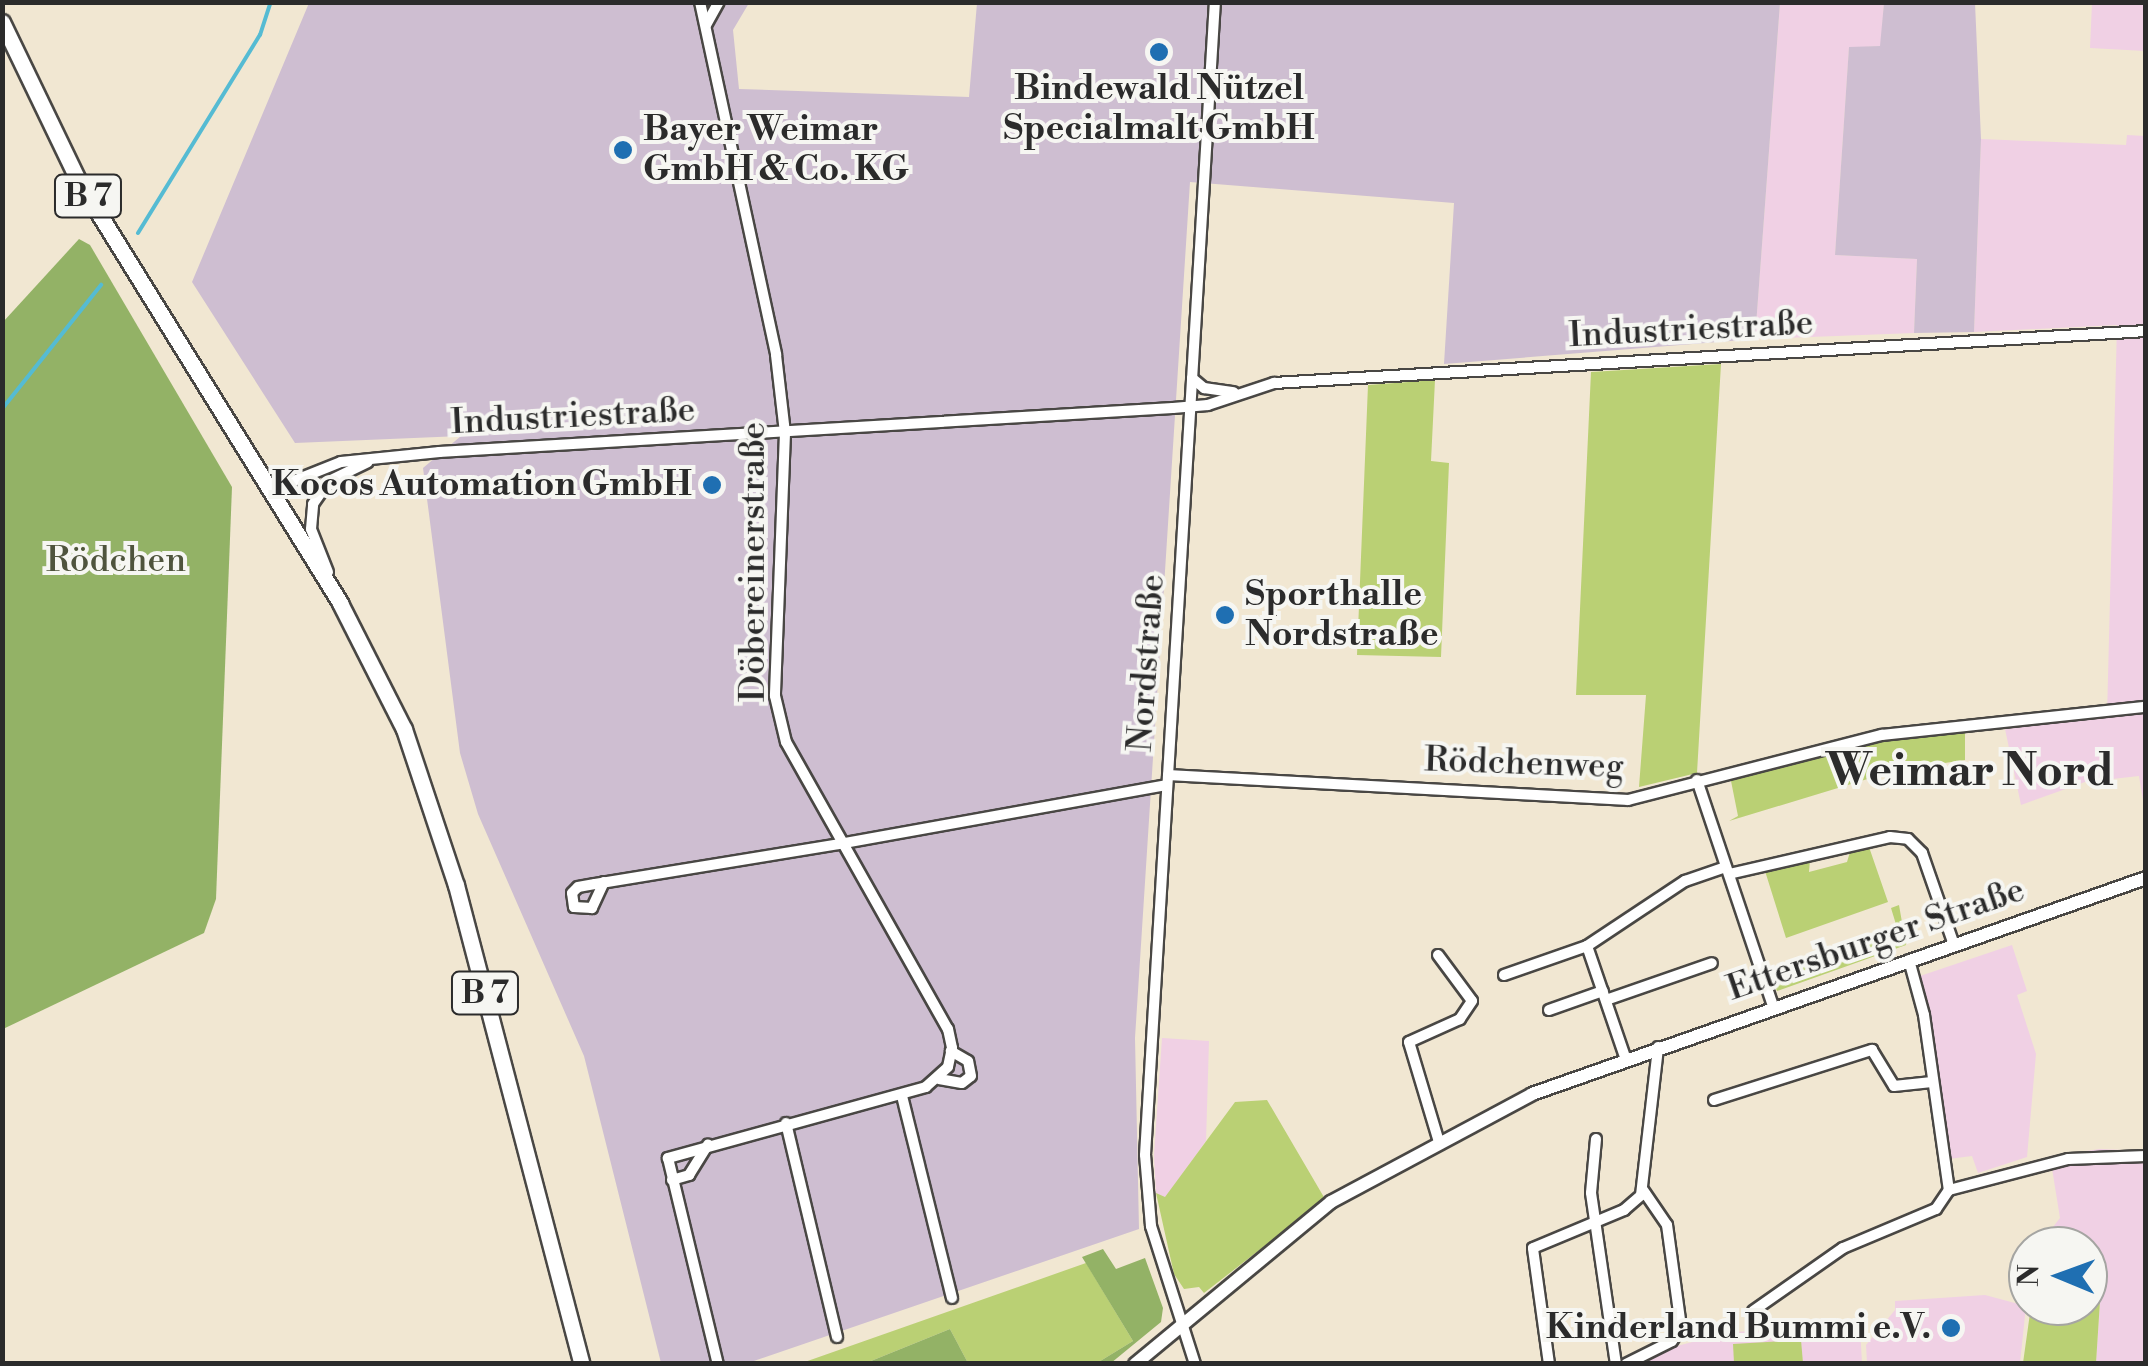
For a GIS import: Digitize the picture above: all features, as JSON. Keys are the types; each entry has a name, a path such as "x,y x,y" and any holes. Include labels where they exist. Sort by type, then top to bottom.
{"main road":[{"name":"B 7","path":"2,22 78,180 340,604 389,695 429,796 582,1364"}],"street":[{"name":"Döbereinerstraße","path":"700,2 776,356 785,433 775,696 786,742 839,844 948,1030 951,1051 968,1061 971,1076 962,1084 939,1079"},
{"path":"706,25 720,2"},
{"name":"Nordstraße","path":"1195,1364 1146,1192 1215,2"},
{"name":"Industriestraße","path":"1192,378 1218,393 1240,392 1350,378 2146,331"},
{"name":"Industriestraße","path":"270,490 322,466 378,458 1191,406 1240,392"},
{"path":"340,604 312,529 313,504 329,481 378,458"},
{"name":"Rödchenweg","path":"604,882 839,844 1168,780 1628,800 1882,735 2146,707"},
{"path":"1697,780 1773,1006"},
{"path":"1504,975 1587,946 1685,882 1880,840 1908,839 1922,853 1954,944"},
{"name":"Ettersburger Straße","path":"1135,1364 1298,1224 1439,1142 1560,1081 2146,878"},
{"path":"1587,946 1625,1057"},
{"path":"1438,954 1472,1002 1460,1019 1409,1042 1439,1142"},
{"path":"1909,960 1949,1190"},
{"path":"1549,1010 1712,963"},
{"path":"1550,1364 1532,1248 1624,1210 1643,1190 1658,1046"},
{"path":"1714,1100 1872,1050 1894,1086 1932,1082"},
{"path":"718,1364 668,1158 786,1123 902,1096 939,1079 951,1051"},
{"path":"902,1096 952,1298"},
{"path":"786,1123 837,1337"},
{"path":"1596,1139 1595,1221 1616,1364"},
{"path":"672,1180 689,1175 708,1144"},
{"path":"1753,1311 1843,1248 1936,1209 1949,1190 2068,1158 2146,1156"},
{"path":"1626,1364 1672,1341 1682,1327 1667,1224 1643,1190"}],"shaded area":[{"path":"309,3 749,3 733,30 739,89 969,97 977,3 1780,3 1755,339 1444,364 1454,203 1190,182 1135,1038 1139,1229 748,1363 661,1363 584,1056 478,814 460,753 423,468 461,436 295,443 192,282"},
{"path":"1780,3 1884,3 1881,46 1849,48 1835,255 1917,259 1914,333 1755,339"},
{"path":"1884,3 1975,3 1981,139 1974,332 1914,333 1917,259 1835,255 1849,47 1880,46"},
{"path":"2092,3 2145,3 2145,51 2090,48"},
{"path":"2127,135 2145,136 2145,813 2139,776 2085,782 2021,805 2005,729 2107,716 2117,325 1974,332 1981,139 2126,145"},
{"path":"2012,945 2027,991 2017,995 2036,1054 2027,1157 1978,1173 1972,1156 1948,1159 1920,976"},
{"path":"1162,1038 1209,1041 1206,1141 1165,1198 1156,1193 1154,1155"},
{"path":"2100,1149 2145,1151 2145,1363 2096,1363 2098,1326 2108,1326 2108,1226 2054,1226 2060,1218 2050,1156"},
{"name":"Kinderland Bummi e.V.","path":"1985,1295 2008,1301 2008,1326 2024,1326 2020,1363 1867,1363 1866,1345 1895,1310 1895,1301"},
{"path":"1860,1327 1862,1363 1641,1364 1677,1346 1731,1332"}],"green space":[{"name":"Rödchen","path":"79,239 90,245 232,487 216,899 204,933 3,1029 3,322"},
{"path":"1721,364 1697,773 1639,787 1646,695 1576,695 1591,372"},
{"path":"1435,380 1431,461 1449,463 1441,657 1357,655 1368,385"},
{"path":"1965,732 1965,760 1897,770 1729,821 1738,816 1730,776 1878,742"},
{"path":"1869,847 1888,902 1786,938 1765,871 1810,860 1809,872 1847,862 1850,852"},
{"path":"1899,905 1906,945 1777,991 1769,970 1898,931 1891,908"},
{"path":"1267,1100 1325,1199 1204,1293 1199,1287 1184,1289 1174,1274 1156,1193 1165,1197 1235,1102"},
{"path":"1103,1249 1116,1269 1145,1258 1163,1308 1161,1322 1111,1363 1097,1363 1133,1341 1082,1257"},
{"path":"1086,1263 1133,1341 1097,1363 968,1363 950,1329 866,1363 799,1364"},
{"path":"2028,1326 2098,1326 2096,1363 2023,1363"},
{"path":"950,1329 968,1363 866,1363"},
{"path":"1801,1340 1803,1363 1734,1363 1733,1344"}],"waterway":[{"path":"138,233 260,35 271,2"},
{"path":"2,409 101,285"}],"place":[{"name":"Bindewald Nützel Specialmalt GmbH","path":"1159,52"},
{"name":"Bayer Weimar GmbH & Co. KG","path":"623,150"},
{"name":"Kocos Automation GmbH","path":"712,485"},
{"name":"Sporthalle Nordstraße","path":"1225,615"},
{"name":"Kinderland Bummi e.V.","path":"1951,1328"}],"district":[{"name":"Weimar Nord","path":"1970,772"}]}
